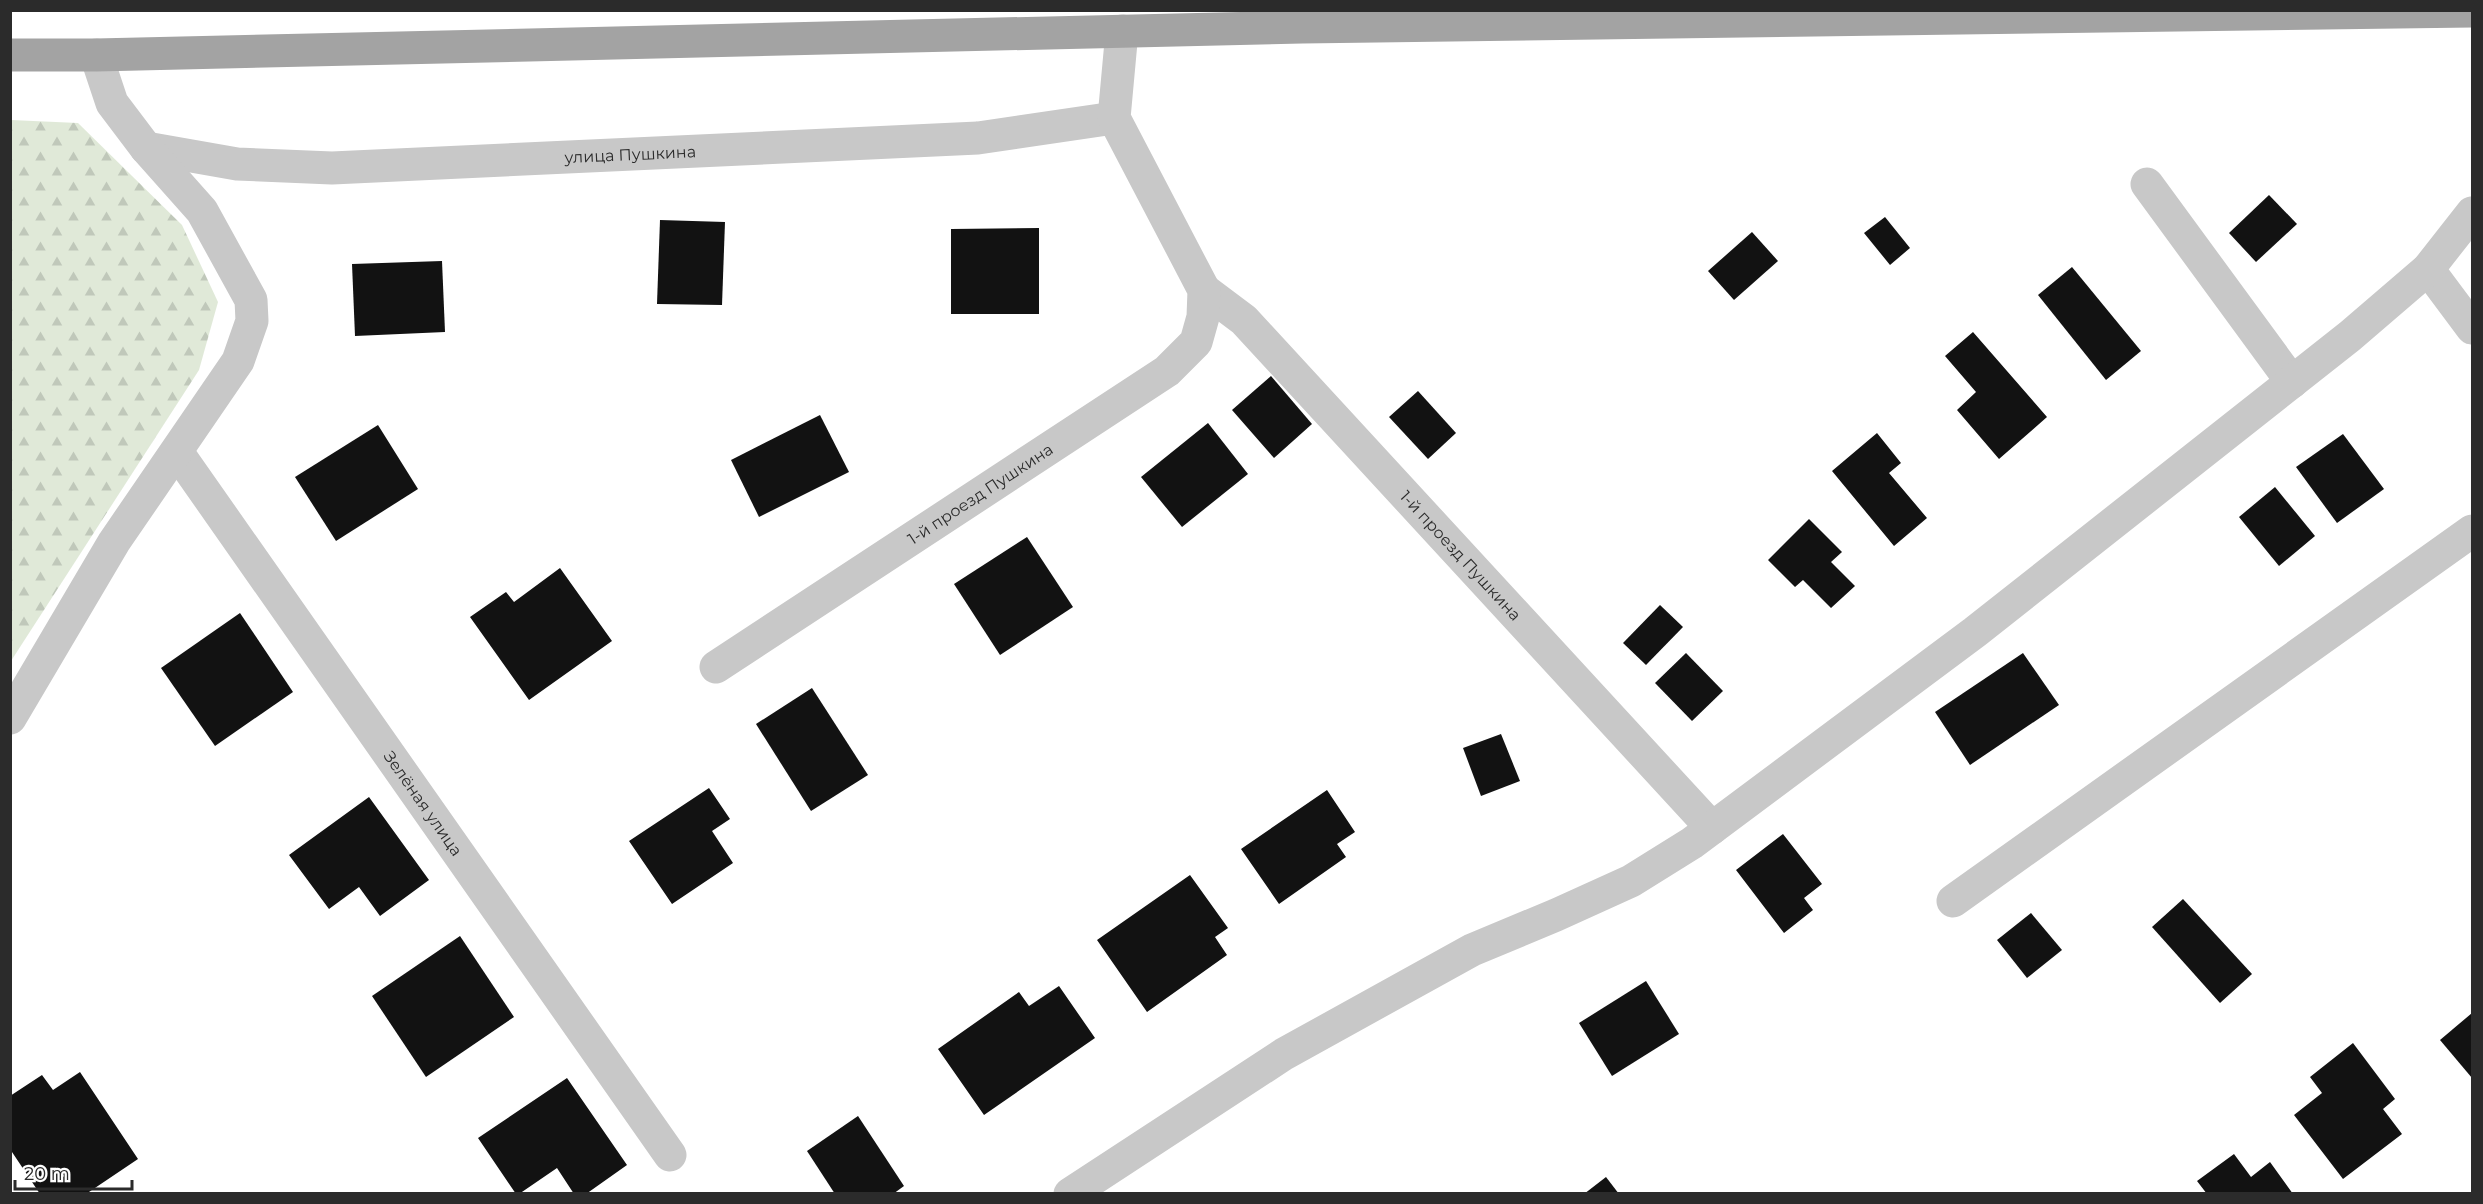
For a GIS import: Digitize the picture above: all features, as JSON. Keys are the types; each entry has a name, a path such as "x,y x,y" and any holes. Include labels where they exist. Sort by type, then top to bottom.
{"main road":[{"path":"10,55 96,55 1122,31 1302,19 2472,11"}],"street":[{"path":"1114,118 1122,31"},
{"path":"10,718 114,542 238,361 252,321 251,300 202,211 146,148 112,103 96,55"},
{"name":"улица Пушкина","path":"146,148 237,164 332,168 978,138 1114,118"},
{"name":"1-й проезд Пушкина","path":"1114,118 1204,290 1244,320 1712,828"},
{"path":"2147,184 2292,382"},
{"path":"1070,1194 1284,1054 1472,950 1631,881 1712,828 1975,632 2350,336 2428,269 2472,213"},
{"path":"2428,269 2472,328"},
{"name":"1-й проезд Пушкина","path":"716,667 1167,371 1196,342 1203,317 1204,290"},
{"name":"Зелёная улица","path":"177,452 670,1155"},
{"path":"1953,901 2472,531"}],"green space":[{"path":"11,120 78,123 182,225 218,302 199,370 11,661"}],"building":[{"path":"2269,195 2297,224 2256,262 2229,233"},
{"path":"1885,217 1910,248 1890,265 1864,233"},
{"path":"660,220 725,222 722,305 657,304"},
{"path":"1039,228 1039,314 951,314 951,229"},
{"path":"1752,232 1778,261 1734,300 1708,271"},
{"path":"442,261 445,332 355,336 352,264"},
{"path":"2072,267 2141,351 2106,380 2038,295"},
{"path":"1973,332 2047,417 1999,459 1957,410 1976,392 1945,356"},
{"path":"1271,376 1312,424 1274,458 1232,410"},
{"path":"1418,391 1456,433 1428,459 1389,417"},
{"path":"820,415 849,472 759,517 731,460"},
{"path":"1208,423 1248,474 1182,527 1141,477"},
{"path":"378,425 418,489 336,541 295,477"},
{"path":"1877,433 1901,463 1889,473 1927,518 1894,546 1832,471"},
{"path":"2343,434 2384,489 2337,523 2296,467"},
{"path":"2275,487 2315,536 2279,566 2239,517"},
{"path":"1809,519 1842,552 1831,562 1855,586 1831,608 1803,580 1795,587 1768,560"},
{"path":"1027,537 1073,607 1000,655 954,584"},
{"path":"560,568 612,641 529,700 470,617 506,592 514,602"},
{"path":"1660,605 1683,627 1646,665 1623,643"},
{"path":"240,613 293,692 215,746 161,668"},
{"path":"1686,653 1723,691 1692,721 1655,683"},
{"path":"2023,653 2059,705 1970,765 1935,712"},
{"path":"812,688 868,775 811,811 756,724"},
{"path":"1501,734 1520,781 1481,796 1463,748"},
{"path":"709,788 730,819 712,831 733,863 672,904 629,841"},
{"path":"1327,790 1355,832 1337,844 1346,857 1279,904 1241,849"},
{"path":"369,797 429,880 380,916 359,887 329,909 289,855"},
{"path":"1783,834 1822,884 1804,898 1813,910 1784,933 1736,870"},
{"path":"1190,875 1228,928 1215,937 1227,955 1147,1012 1097,940"},
{"path":"2183,899 2252,974 2220,1003 2152,927"},
{"path":"2031,913 2062,950 2027,978 1997,940"},
{"path":"460,936 514,1017 426,1077 372,996"},
{"path":"1646,981 1679,1034 1612,1076 1579,1023"},
{"path":"1059,986 1095,1038 984,1115 938,1049 1019,992 1029,1006"},
{"path":"2472,1013 2472,1078 2440,1040"},
{"path":"2353,1043 2395,1099 2383,1109 2402,1134 2343,1179 2294,1115 2322,1093 2310,1077"},
{"path":"80,1072 138,1159 86,1194 40,1194 10,1149 10,1096 42,1075 53,1090"},
{"path":"567,1078 627,1165 586,1194 574,1194 557,1168 516,1194 478,1138"},
{"path":"858,1116 904,1186 893,1194 835,1194 807,1151"},
{"path":"2234,1154 2251,1177 2270,1162 2293,1194 2207,1194 2197,1181"},
{"path":"1606,1177 1619,1194 1584,1194"}]}
